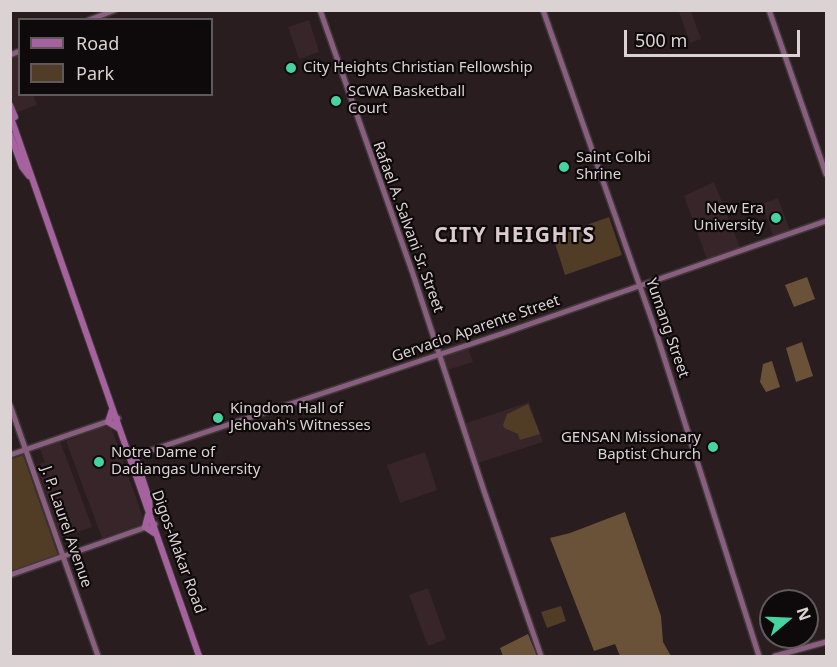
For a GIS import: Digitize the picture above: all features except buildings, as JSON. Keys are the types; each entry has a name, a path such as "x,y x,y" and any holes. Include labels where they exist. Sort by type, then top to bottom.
{"main road":[{"path":"94,18 115,10"},
{"name":"Rafael A. Salvani Sr. Street","path":"320,10 440,354 541,657"},
{"name":"Yumang Street","path":"543,10 640,286 759,657"},
{"path":"769,10 826,174"},
{"name":"Digos-Makar Road","path":"10,105 31,164 30,176"},
{"name":"Digos-Makar Road","path":"10,115 39,206 44,214 149,513"},
{"name":"Digos-Makar Road","path":"10,124 30,176"},
{"name":"Digos-Makar Road","path":"10,134 22,167 30,176"},
{"name":"Gervacio Aparente Street","path":"134,456 440,354 826,221"},
{"name":"Digos-Makar Road","path":"106,389 112,410 134,456 151,525 200,657"},
{"name":"J. P. Laurel Avenue","path":"10,405 98,656"},
{"path":"108,422 112,410"},
{"path":"10,455 116,419"},
{"path":"108,422 118,428"},
{"path":"10,575 151,525"},
{"name":"Digos-Makar Road","path":"151,525 200,657"},
{"path":"775,657 826,642"}],"shaded area":[{"path":"691,11 701,39 690,43 679,12"},
{"path":"309,20 319,52 299,59 288,27"},
{"path":"18,54 18,96 33,96 37,105 15,113 11,100 10,58"},
{"path":"714,182 741,250 708,262 684,196"},
{"name":"New Era University","path":"778,198 791,233 774,238 762,204"},
{"path":"807,277 815,299 794,307 785,285"},
{"path":"802,342 813,376 796,382 786,348"},
{"path":"468,348 473,362 447,370 443,356"},
{"path":"772,361 780,387 766,392 760,382 763,364"},
{"path":"529,402 543,442 478,463 464,424"},
{"name":"Notre Dame of Dadiangas University","path":"110,424 145,523 102,538 66,441"},
{"path":"60,441 92,527 61,538 37,465 45,462 40,449"},
{"path":"425,452 437,490 400,503 387,465"},
{"path":"625,512 661,616 663,642 671,656 620,656 615,644 594,651 550,538 570,533"},
{"path":"428,588 446,639 428,646 409,595"},
{"path":"528,634 537,656 503,656 500,648"}],"green space":[{"path":"609,217 622,255 565,275 553,237"},
{"path":"528,404 540,434 520,440 518,434 504,428 503,425 507,414"},
{"path":"23,455 58,555 11,571 11,459"},
{"path":"561,606 566,621 547,628 541,612"}],"place":[{"name":"City Heights Christian Fellowship","path":"291,68"},
{"name":"SCWA Basketball Court","path":"336,101"},
{"name":"Saint Colbi Shrine","path":"564,167"},
{"name":"New Era University","path":"776,218"},
{"name":"Kingdom Hall of Jehovah's Witnesses","path":"218,418"},
{"name":"GENSAN Missionary Baptist Church","path":"713,447"},
{"name":"Notre Dame of Dadiangas University","path":"99,462"}],"district":[{"name":"CITY HEIGHTS","path":"515,236"}]}
